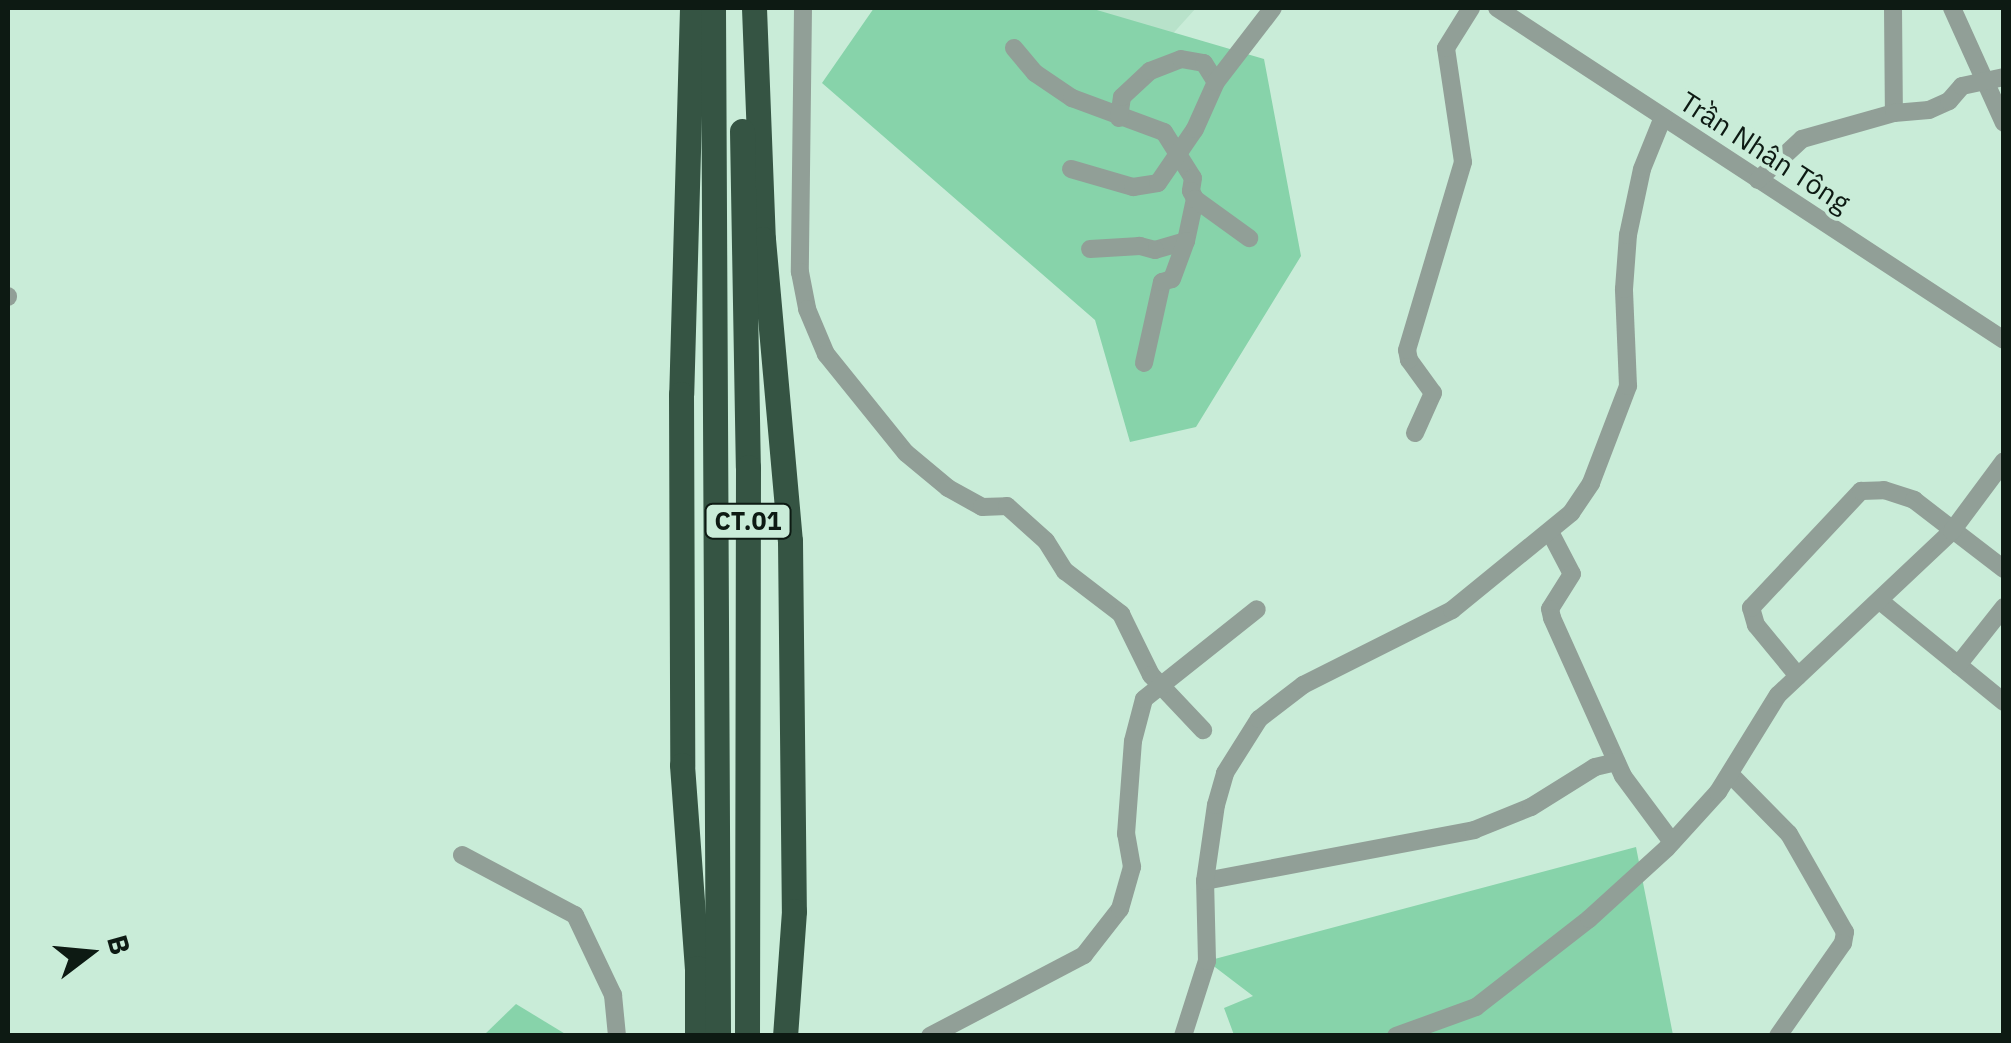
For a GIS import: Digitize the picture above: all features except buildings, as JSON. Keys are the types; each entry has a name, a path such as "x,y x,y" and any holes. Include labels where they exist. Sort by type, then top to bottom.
{"highway":[{"path":"692,8 680,394 682,746 697,968 697,1036"},
{"name":"CT.01","path":"713,8 718,1036"},
{"name":"CT.01","path":"741,8 748,467 746,1036"},
{"path":"754,8 763,238 790,541 794,911 785,1036"}],"street":[{"path":"803,8 800,272 815,332 861,402 906,453 982,507 1007,506 1046,541 1065,571 1121,614 1140,657 1202,730"},
{"path":"1072,169 1133,188 1150,188 1158,183 1195,129 1216,82 1273,8"},
{"path":"1415,433 1433,393 1409,360 1407,350 1463,162 1446,48 1471,8"},
{"name":"Trần Nhân Tông","path":"1497,8 2004,340"},
{"path":"1893,8 1894,113"},
{"path":"1952,8 2004,124"},
{"path":"1014,48 1035,73 1056,83 1072,98 1164,132 1193,178 1191,191 1195,199 1249,238"},
{"path":"1119,118 1122,96 1150,71 1181,58 1204,62 1216,82"},
{"path":"1758,180 1802,139 1894,113 1929,110 1949,101 1962,86 2004,77"},
{"path":"1182,1036 1207,961 1206,849 1225,773 1259,720 1303,686 1452,610 1501,565 1572,513 1592,482 1628,386 1624,288 1628,236 1642,170 1663,117"},
{"path":"1144,363 1162,282 1172,279 1195,199"},
{"path":"1090,249 1140,246 1156,250 1186,241"},
{"path":"1396,1036 1476,1008 1589,919 1672,842 1730,774 1778,695 1952,531 2004,461"},
{"path":"1798,676 1756,625 1751,608 1861,491 1884,490 1901,495 2004,569"},
{"path":"1550,532 1572,574 1550,609 1552,618 1616,762 1672,842"},
{"path":"1880,601 2004,702"},
{"path":"1958,665 2004,607"},
{"path":"930,1036 1084,955 1120,909 1132,867 1126,834 1134,741 1144,700 1257,609"},
{"path":"1204,881 1474,830 1531,806 1595,768 1616,762"},
{"path":"1730,774 1789,834 1845,932 1844,943 1778,1036"},
{"path":"462,855 575,915 613,995 617,1036"}],"shaded area":[{"path":"1037,8 1196,8 1150,59"}],"green space":[{"path":"874,8 1090,8 1264,59 1301,256 1196,427 1130,442 1095,320 822,83"},
{"path":"1636,847 1673,1035 1234,1035 1224,1008 1253,996 1207,961"},
{"path":"516,1004 567,1035 484,1035"}]}
